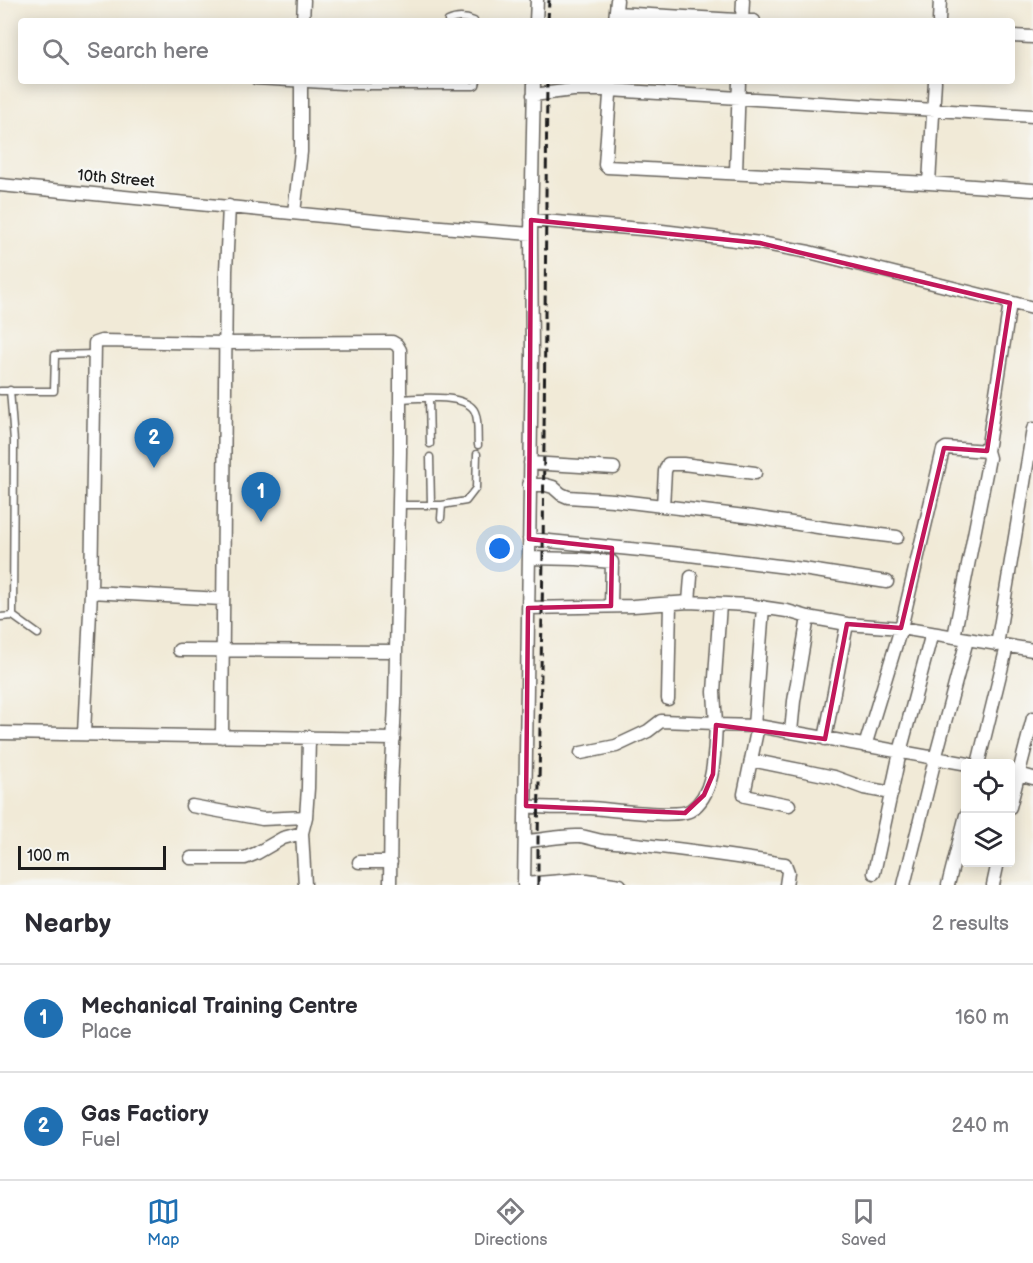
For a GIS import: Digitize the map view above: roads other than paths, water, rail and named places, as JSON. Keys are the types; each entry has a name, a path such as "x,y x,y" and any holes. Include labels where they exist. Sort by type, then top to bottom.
{"street":[{"path":"303,18 304,0"},
{"path":"536,18 537,0"},
{"path":"742,18 743,0"},
{"path":"939,18 940,0"},
{"path":"616,11 704,18"},
{"path":"1015,36 1033,37"},
{"path":"294,213 301,152 301,84"},
{"path":"534,84 525,885 574,880 620,885"},
{"path":"735,173 739,84"},
{"path":"929,183 935,84"},
{"path":"533,95 610,85 739,99 1033,116"},
{"path":"610,85 605,165 607,167 1033,190"},
{"name":"10th Street","path":"0,184 531,234"},
{"path":"222,737 222,599 229,206"},
{"path":"531,220 654,230 771,245 809,252 1033,308"},
{"path":"954,637 989,458 987,451 1010,303"},
{"path":"84,734 91,592 95,343 101,341 392,342 400,350 400,399 390,885"},
{"path":"979,759 1002,645 1033,429"},
{"path":"865,746 901,628 943,450 946,448 987,451"},
{"path":"530,464 614,468"},
{"path":"663,506 664,471 668,464 755,473"},
{"path":"530,485 554,487 568,497 663,506 897,537"},
{"path":"529,539 681,554 887,582"},
{"path":"611,606 612,548"},
{"path":"529,558 612,562"},
{"path":"688,602 691,577"},
{"path":"91,592 222,599"},
{"path":"528,608 688,602 720,603 787,611 847,624 901,628 1033,650"},
{"path":"668,699 670,603"},
{"path":"526,806 685,813 693,809 704,795 712,774 716,724 714,692 720,603"},
{"path":"763,608 756,726 744,791 745,796 789,805"},
{"path":"791,732 795,690 808,617"},
{"path":"825,739 847,624"},
{"path":"874,873 900,752 932,633"},
{"path":"904,885 935,759 968,640"},
{"path":"179,650 396,651"},
{"path":"1015,770 1033,718"},
{"path":"581,753 616,746 648,731 661,722 756,726 961,763"},
{"path":"0,733 394,740"},
{"path":"305,885 302,833 306,817 309,737"},
{"path":"751,760 834,777 864,788 892,793"},
{"path":"1015,773 1033,778"},
{"path":"192,806 262,819 306,817"},
{"path":"191,858 245,858 284,838 302,833"},
{"path":"948,885 961,834"},
{"path":"526,840 582,836 785,864 788,872 786,885"},
{"path":"359,862 390,862"},
{"path":"993,885 997,867"}],"lane":[{"path":"315,84 342,86 411,84"},
{"path":"455,84 476,86 476,84"},
{"path":"0,391 54,391 55,355 95,354"},
{"path":"10,390 14,441 13,616"},
{"path":"429,398 430,444"},
{"path":"400,399 459,400 472,407 477,417 478,445"},
{"path":"399,505 442,505 466,501 476,488 477,454"},
{"path":"430,457 431,504"},
{"path":"441,518 442,505"},
{"path":"0,617 13,616 38,634"}],"railway":[{"path":"548,18 549,0"},
{"path":"538,885 547,84"}],"place":[{"name":"Gas Factiory","path":"154,468"},
{"name":"Mechanical Training Centre","path":"261,522"}]}
